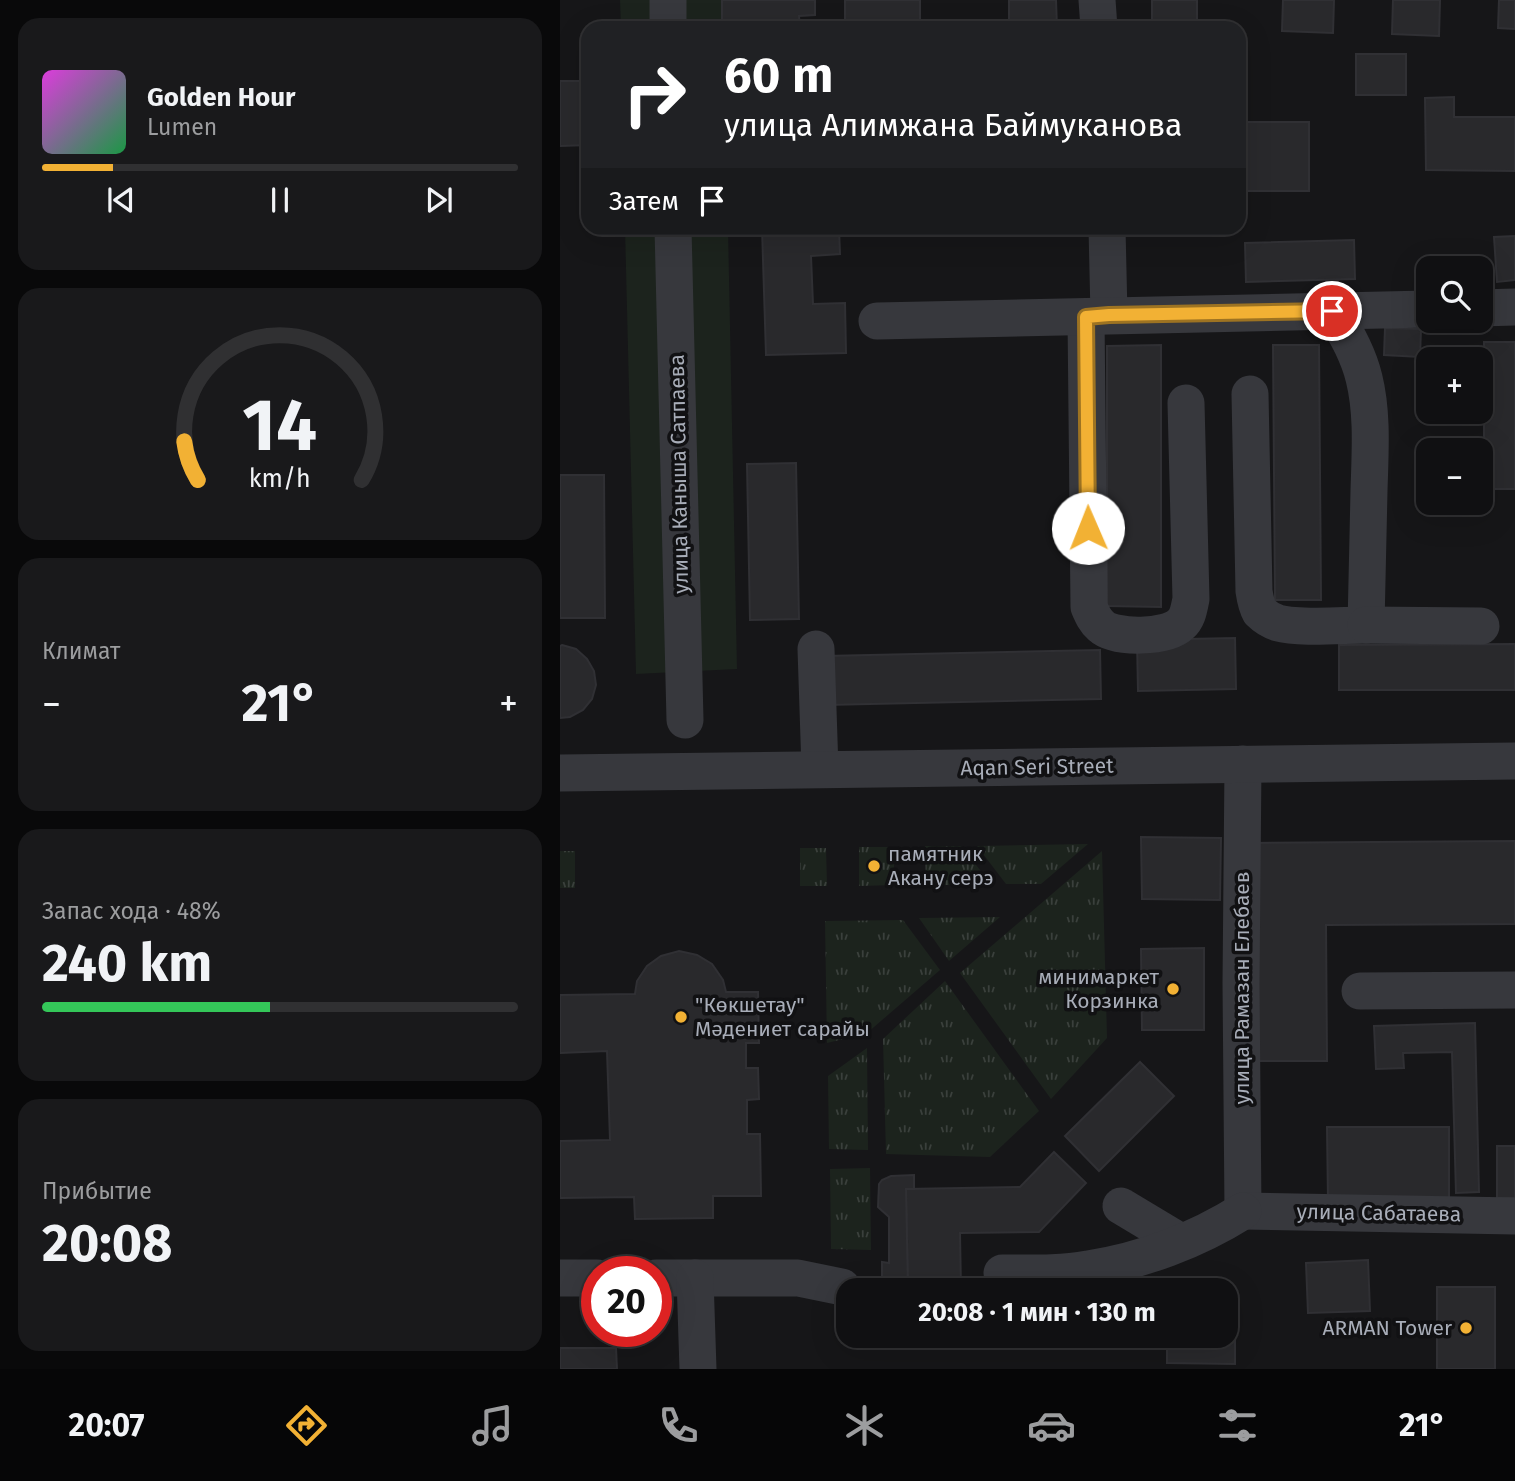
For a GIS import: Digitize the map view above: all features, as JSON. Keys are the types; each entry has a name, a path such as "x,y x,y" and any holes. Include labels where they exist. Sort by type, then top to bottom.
{"street":[{"path":"668,0 668,21"},
{"path":"1097,0 1098,21"},
{"name":"улица Каныша Сатпаева","path":"673,235 685,720"},
{"path":"1106,235 1097,316 1089,607 1101,627 1113,633 1159,634 1173,630 1183,623 1189,612 1191,599 1186,403"},
{"path":"1493,308 1515,307"},
{"path":"877,321 1416,309"},
{"path":"1332,311 1356,353 1364,379 1368,407 1370,459 1366,625"},
{"path":"1250,394 1254,591 1255,601 1261,612 1278,623 1302,625 1481,626"},
{"path":"816,649 820,769"},
{"name":"Aqan Seri Street","path":"560,773 1515,761"},
{"name":"улица Рамазан Елебаев","path":"1243,764 1243,1211"},
{"path":"1360,991 1515,990"},
{"path":"1121,1206 1181,1242"},
{"path":"1002,1273 1087,1269 1134,1259 1221,1225 1243,1211"},
{"name":"улица Сабатаева","path":"1243,1211 1515,1216"},
{"path":"560,1278 581,1278"},
{"path":"672,1278 798,1278 836,1286"},
{"path":"695,1278 698,1369"}],"green space":[{"path":"620,0 724,0 724,21 621,21"},
{"path":"625,235 728,235 737,669 636,674"},
{"path":"1088,844 1041,884 1006,884 977,846"},
{"path":"925,846 961,846 992,885 926,885"},
{"path":"859,847 894,847 894,885 859,886"},
{"path":"800,848 826,848 827,886 800,886"},
{"path":"560,851 575,851 575,888 560,888"},
{"path":"1102,851 1107,1038 1051,1099 960,973"},
{"path":"1000,917 949,961 919,918"},
{"path":"903,920 940,970 867,1033 827,1043 825,921"},
{"path":"945,981 1039,1111 990,1157 886,1154 883,1039"},
{"path":"867,1048 868,1150 829,1149 828,1076"},
{"path":"870,1168 871,1250 831,1249 830,1169"}],"building":[{"path":"722,0 815,0 815,15 799,16 799,21 722,21"},
{"path":"845,0 920,0 920,21 845,21"},
{"path":"1009,0 1056,0 1057,21 1009,21"},
{"path":"1152,0 1197,0 1197,21 1152,21"},
{"path":"1283,0 1334,0 1333,33 1282,31"},
{"path":"1393,0 1440,0 1439,36 1392,34"},
{"path":"1499,0 1515,0 1515,29 1498,28"},
{"path":"1356,54 1406,54 1406,95 1356,95"},
{"path":"560,81 581,81 581,145 560,146"},
{"path":"1454,97 1454,117 1515,117 1515,171 1426,170 1425,98"},
{"path":"1246,122 1309,122 1309,191 1246,191"},
{"path":"762,235 839,235 840,254 811,256 813,304 845,303 846,353 766,355"},
{"path":"1515,236 1515,280 1497,282 1494,237"},
{"path":"1354,240 1355,279 1246,282 1245,243"},
{"path":"1385,328 1416,329 1416,333 1421,333 1420,347 1416,347 1416,357 1384,355"},
{"path":"1484,342 1515,342 1515,489 1493,489 1493,438 1484,438 1484,424 1493,424 1493,347 1484,347"},
{"path":"1161,345 1161,607 1107,606 1107,346"},
{"path":"1273,345 1319,345 1321,600 1275,600"},
{"path":"796,463 799,619 750,620 747,464"},
{"path":"560,475 604,475 605,618 560,618"},
{"path":"1235,638 1236,689 1138,691 1137,640"},
{"path":"1515,644 1515,690 1339,690 1339,645"},
{"path":"560,646 576,649 587,659 594,671 596,685 592,699 583,710 570,717 560,718"},
{"path":"1100,650 1101,699 826,705 825,656"},
{"path":"1141,837 1221,838 1220,900 1142,899"},
{"path":"1515,841 1515,924 1326,925 1327,1061 1252,1061 1250,843"},
{"name":"минимаркет Корзинка","path":"1204,948 1204,1030 1142,1030 1141,949"},
{"path":"679,951 697,955 712,964 723,980 726,992 758,992 759,1043 746,1043 746,1068 758,1068 759,1099 747,1100 747,1134 760,1134 761,1196 713,1196 713,1218 635,1219 634,1197 560,1198 560,1141 610,1140 607,1051 560,1053 560,995 635,994 637,981 647,966 661,956"},
{"path":"1475,1023 1479,1192 1456,1193 1452,1052 1403,1053 1404,1068 1376,1069 1374,1026"},
{"path":"1140,1062 1174,1096 1099,1171 1065,1136"},
{"path":"1327,1127 1449,1127 1449,1199 1328,1200"},
{"path":"1497,1146 1515,1146 1515,1198 1497,1198"},
{"path":"1054,1152 1086,1183 1039,1232 960,1233 961,1278 908,1278 906,1189 1020,1187"},
{"path":"914,1175 914,1189 906,1189 908,1278 882,1278 882,1262 889,1263 889,1217 878,1207 879,1184 891,1176"},
{"path":"1368,1260 1370,1311 1308,1313 1306,1263"},
{"name":"ARMAN Tower","path":"1437,1287 1495,1287 1495,1369 1437,1369"},
{"path":"560,1348 616,1348 617,1369 560,1369"},
{"path":"1167,1348 1235,1348 1235,1364 1167,1363"}],"place":[{"name":"памятник Акану серэ","path":"874,866"},
{"name":"минимаркет Корзинка","path":"1173,989"},
{"name":"\"Көкшетау\" Мәдениет сарайы","path":"681,1017"},
{"name":"ARMAN Tower","path":"1466,1328"}],"route":[{"path":"1088,528 1086,317 1332,311"}]}
